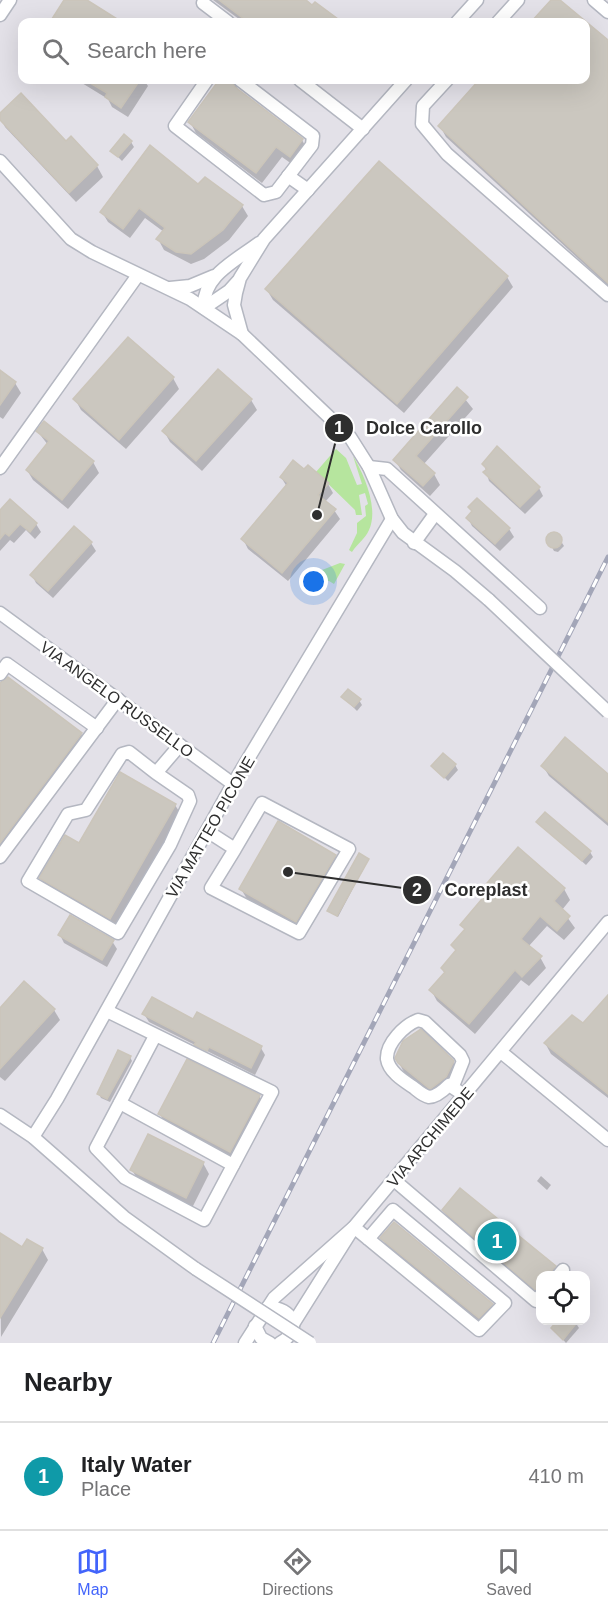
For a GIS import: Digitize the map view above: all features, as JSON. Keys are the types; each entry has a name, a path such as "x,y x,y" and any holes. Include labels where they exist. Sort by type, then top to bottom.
{"street":[{"path":"0,15 10,0"},
{"path":"461,18 477,0"},
{"path":"502,18 518,0"},
{"path":"594,0 608,12"},
{"path":"203,3 223,18"},
{"path":"204,84 176,122 178,131 264,195 276,192 312,145 311,132 245,84"},
{"path":"305,84 363,129"},
{"path":"204,308 229,291 240,278 264,239 402,84"},
{"path":"443,84 423,106 422,124 447,154 608,295"},
{"path":"0,161 71,239 138,275 170,288 242,334 350,437 369,467 392,519 414,543 455,571 489,600 608,712"},
{"path":"288,176 308,190"},
{"path":"170,288 205,282 264,239"},
{"path":"204,308 204,295 217,274"},
{"path":"0,468 138,275"},
{"path":"240,278 234,305 242,334"},
{"path":"369,467 387,469 540,608"},
{"path":"414,543 435,514"},
{"name":"VIA MATTEO PICONE","path":"33,1137 107,1011 233,784 392,519"},
{"name":"VIA ANGELO RUSSELLO","path":"0,613 233,784"},
{"path":"0,674 7,664 97,728"},
{"path":"0,857 118,699"},
{"path":"156,773 180,745"},
{"path":"129,752 156,773 188,795 190,801 170,845 118,933 28,882 68,814 86,810 122,754 129,752"},
{"path":"262,803 349,849 299,933 211,888 235,849 262,803"},
{"path":"207,831 235,849"},
{"name":"VIA ARCHIMEDE","path":"247,1343 268,1307 288,1285 354,1227 608,922"},
{"path":"107,1011 272,1092 204,1220 125,1178 96,1148 155,1036"},
{"path":"418,1020 424,1022 460,1055 463,1061 453,1086 435,1095 425,1096 399,1077 391,1068 387,1059 389,1052 395,1039 410,1023 418,1020"},
{"path":"501,1052 608,1140"},
{"path":"453,1086 464,1095"},
{"path":"120,1103 233,1165"},
{"path":"0,1115 33,1137 124,1217 196,1269 310,1343"},
{"path":"394,1180 536,1301"},
{"path":"282,1342 354,1227 368,1239 479,1330 505,1303 393,1210 368,1239"},
{"path":"268,1307 283,1309 292,1318 293,1324"},
{"path":"255,1326 268,1342"},
{"path":"247,1343 268,1342"}],"shaded area":[{"path":"0,0 608,0 608,1343 0,1343"}],"green space":[{"path":"336,449 346,458 357,485 362,484 353,456 366,482 371,502 372,522 369,530 352,552 349,550 357,533 357,523 366,516 365,506 368,504 365,493 359,495 362,515 356,515 355,510 316,472"},
{"path":"340,563 345,564 334,584 329,581 315,582 322,570"}],"building":[{"path":"64,0 87,0 116,18 53,18"},
{"path":"219,0 306,0 312,5 315,2 337,18 243,18"},
{"path":"551,0 560,0 582,18 535,18"},
{"path":"590,25 608,40 608,283 438,126 475,84 590,84"},
{"path":"92,84 137,84 121,108 105,97 107,93"},
{"path":"216,84 234,84 303,139 290,157 276,147 256,173 188,122"},
{"path":"21,93 66,141 71,136 98,165 69,193 0,120 0,113"},
{"path":"124,134 132,141 118,157 110,151"},
{"path":"150,145 198,184 205,177 243,205 223,230 191,254 176,252 156,239 165,228 139,208 123,229 100,212"},
{"path":"379,161 508,276 397,404 265,289"},
{"path":"128,337 174,377 119,440 73,399"},
{"path":"218,369 252,399 196,461 162,431"},
{"path":"0,370 16,382 0,405"},
{"path":"457,387 468,397 416,456 435,473 423,486 393,460"},
{"path":"44,421 94,461 62,500 26,470 49,441 36,431"},
{"path":"497,446 540,487 520,507 483,472 487,469 482,464"},
{"path":"293,460 304,469 308,465 329,483 318,495 336,509 282,573 241,539 288,483 280,477"},
{"path":"477,498 510,528 495,544 466,518 472,511 468,507"},
{"path":"10,499 37,523 30,532 20,524 9,536 5,533 0,539 0,510"},
{"path":"74,526 92,542 48,591 30,575"},
{"path":"554,532 562,540 554,548 546,540"},
{"path":"8,677 82,733 0,843 0,683"},
{"path":"348,689 361,699 354,707 341,697"},
{"path":"565,737 608,774 608,822 541,766"},
{"path":"443,753 456,764 444,778 431,766"},
{"path":"120,772 176,804 110,919 39,878 65,835 79,843"},
{"path":"545,812 591,851 582,861 536,822"},
{"path":"278,821 336,855 296,922 239,889"},
{"path":"518,847 565,888 554,901 570,916 557,931 540,916 521,939 542,956 522,977 515,970 469,1024 429,990 445,972 441,968 456,950 451,945 465,929 460,925 487,893 482,889"},
{"path":"359,853 369,859 337,916 327,911"},
{"path":"70,915 114,940 102,960 58,935"},
{"path":"24,981 55,1009 0,1069 0,1008"},
{"path":"608,995 608,1094 544,1043 572,1015 583,1023"},
{"path":"152,997 193,1019 197,1012 262,1046 251,1068 209,1047 207,1051 194,1045 196,1042 142,1014"},
{"path":"421,1029 454,1061 446,1077 430,1089 395,1058 403,1041"},
{"path":"118,1050 131,1056 107,1099 97,1094"},
{"path":"187,1059 260,1095 230,1152 158,1114"},
{"path":"148,1134 204,1162 186,1198 130,1170"},
{"path":"460,1188 556,1266 552,1271 536,1271 535,1290 442,1210"},
{"path":"394,1222 493,1304 479,1318 380,1238"},
{"path":"0,1233 22,1247 27,1239 43,1248 0,1318"},
{"path":"554,1325 575,1325 563,1340 551,1328"}],"railway":[{"path":"213,1343 608,557"}],"place":[{"name":"Dolce Carollo","path":"317,515"},
{"name":"Coreplast","path":"288,872"},
{"name":"Italy Water","path":"497,1241"}]}
